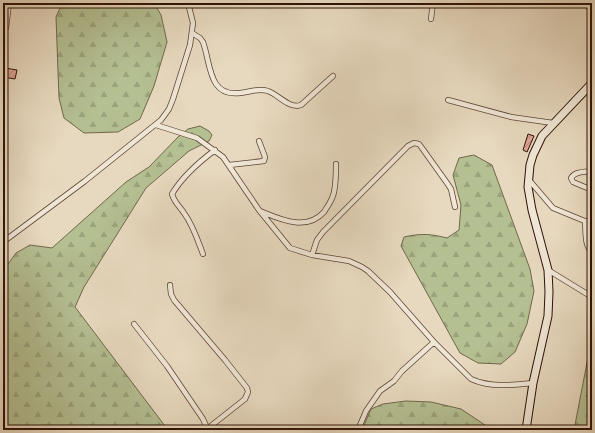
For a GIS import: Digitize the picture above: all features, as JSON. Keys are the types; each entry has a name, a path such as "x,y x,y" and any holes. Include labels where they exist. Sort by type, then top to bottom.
{"street":[{"path":"3,31 6,28 9,3"},
{"path":"3,242 85,181 161,120 171,104 190,44 193,22 188,3"},
{"path":"431,19 433,3"},
{"path":"585,3 592,11"},
{"path":"192,33 203,42 213,82 224,91 240,93 262,90 280,97 293,107 301,105 333,76"},
{"path":"526,430 533,383 548,316 549,292 548,270 532,210 528,178 537,144 553,123 592,82"},
{"path":"448,100 511,117 553,123"},
{"path":"156,125 193,136 223,157 258,210 290,248 312,255 349,261 365,269 390,292 434,342 471,379 476,382 493,385 533,383"},
{"path":"229,165 264,161 265,157 259,141"},
{"path":"312,255 317,240 323,232 408,146 414,143 419,144 447,183 451,190 455,208"},
{"path":"203,254 185,213 175,202 172,194 184,178 214,150"},
{"path":"258,210 279,219 300,223 311,222 318,218 327,207 333,196 336,164"},
{"path":"592,171 572,175 571,178 573,182 592,190"},
{"path":"528,178 554,208 592,224"},
{"path":"585,221 586,240 592,253"},
{"path":"548,270 592,297"},
{"path":"134,324 167,366 203,419 208,429 245,399 247,396 247,388 174,300 171,294 170,285"},
{"path":"358,430 366,411 380,391 394,381 402,371 434,342"}],"green space":[{"path":"73,3 154,3 161,15 167,42 154,86 140,119 118,132 84,133 64,118 59,98 56,17 61,6"},
{"path":"200,126 209,131 212,135 209,141 189,151 146,188 84,287 75,307 168,430 3,430 3,271 16,253 30,245 52,248 126,182 149,167 178,137 188,129"},
{"path":"474,155 492,165 530,269 534,291 527,324 515,352 501,364 478,363 460,353 401,246 404,237 426,234 447,238 459,230 461,205 453,175 459,158"},
{"path":"592,341 592,430 574,430 591,342"},
{"path":"406,401 431,402 461,409 488,427 489,430 362,430 371,409 383,404"}],"building":[{"path":"5,68 17,70 15,79 3,77"},
{"path":"528,134 534,136 527,152 523,150"}]}
